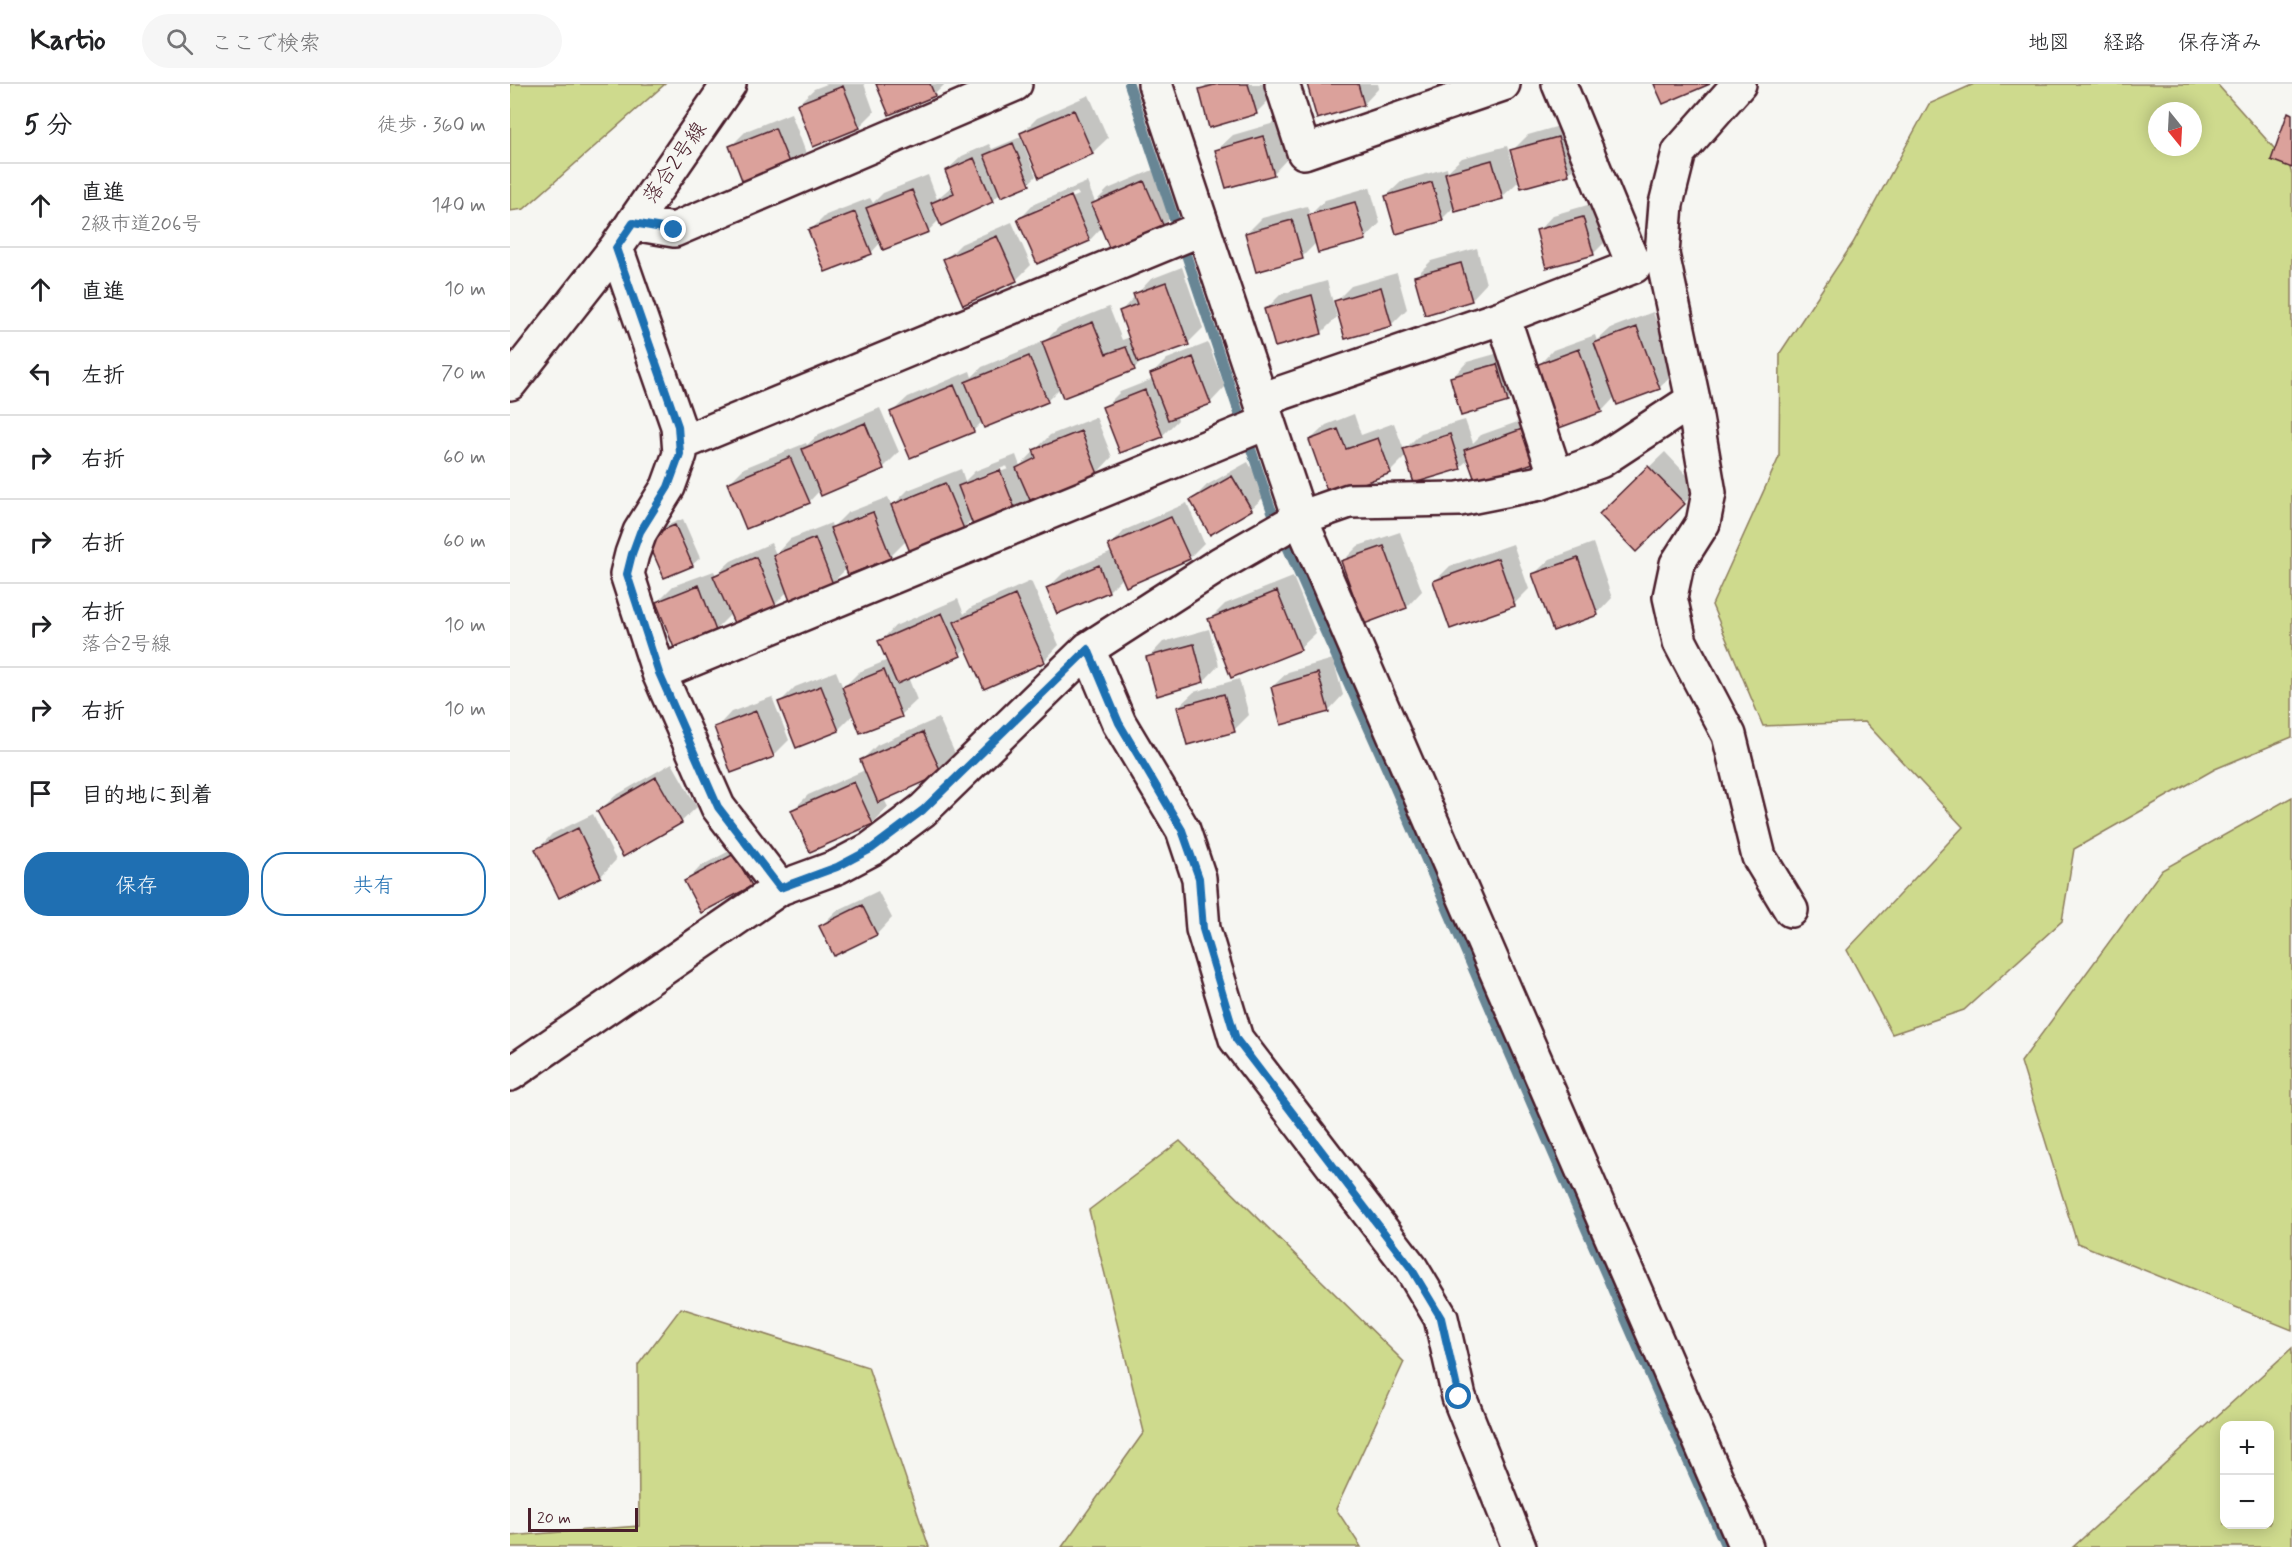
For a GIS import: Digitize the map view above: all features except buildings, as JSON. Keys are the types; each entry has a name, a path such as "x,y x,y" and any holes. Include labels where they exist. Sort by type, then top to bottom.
{"street":[{"name":"落合2号線","path":"510,383 625,236 729,84"},
{"path":"780,888 718,807 659,673 627,574 640,532 668,487 680,454 680,444 678,426 625,236 674,230 1015,84"},
{"path":"1155,84 1300,518 1746,1547"},
{"path":"1282,84 1304,152 1503,84"},
{"path":"1559,84 1648,260 1693,400 1709,493 1704,523 1677,564 1670,597 1680,642 1729,735 1759,857 1791,910"},
{"path":"1648,260 1666,204 1679,152 1739,84"},
{"path":"680,444 1203,228"},
{"path":"659,673 1264,411 1648,260"},
{"path":"1503,317 1556,477"},
{"path":"510,1074 780,888 837,867 871,849 923,810 1088,649 1220,564 1300,518 1349,501 1459,499 1540,483 1600,461 1693,400"},
{"path":"1088,649 1119,723 1182,830 1199,878 1203,929 1236,1039 1411,1268 1441,1318 1459,1397 1519,1547"}],"green space":[{"path":"510,84 665,84 524,209 510,211"},
{"path":"1974,84 2217,84 2289,165 2292,174 2292,737 2215,769 2074,849 2062,921 1964,1010 1892,1034 1847,950 1963,827 1865,722 1763,726 1712,605 1779,457 1780,353 1853,243 1929,104"},
{"path":"2292,797 2292,1330 2077,1243 2021,1062 2162,870"},
{"path":"1180,1141 1404,1362 1336,1509 1361,1547 1062,1547 1144,1432 1089,1210"},
{"path":"681,1308 868,1367 929,1547 510,1547 510,1536 639,1526 638,1365"},
{"path":"2292,1348 2292,1547 2073,1547"}],"waterway":[{"path":"1129,84 1271,509 1726,1547"}],"route":[{"path":"674,230 633,223 616,248 678,426 680,454 668,487 640,532 627,574 659,673 718,807 780,888 837,867 871,849 923,810 1088,649 1119,723 1182,830 1199,878 1203,929 1236,1039 1411,1268 1441,1318 1459,1397"}]}
